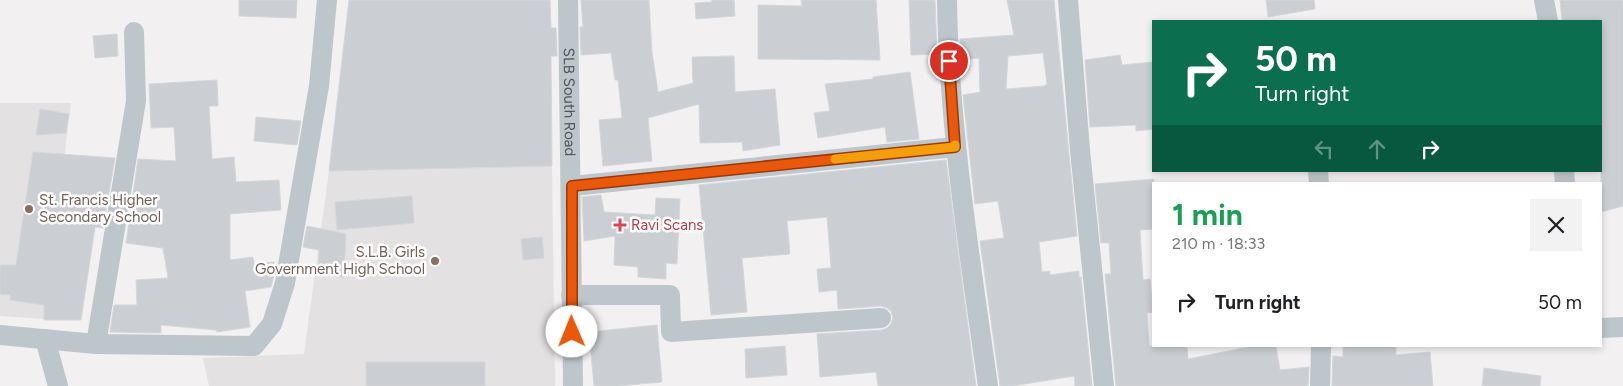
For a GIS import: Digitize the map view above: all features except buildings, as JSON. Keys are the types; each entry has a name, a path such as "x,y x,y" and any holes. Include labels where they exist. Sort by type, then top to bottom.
{"street":[{"path":"0,335 96,344 254,346 272,324 286,284 319,86 327,0"},
{"name":"SLB South Road","path":"568,0 572,186 571,295 573,386"},
{"path":"947,0 955,147 988,386"},
{"path":"1068,0 1080,150 1104,386"},
{"path":"1544,0 1548,20"},
{"path":"96,344 136,101 134,32"},
{"path":"572,186 955,147"},
{"path":"571,295 670,295 672,332 881,318"},
{"path":"1602,328 1623,327"},
{"path":"46,339 58,386"},
{"path":"1320,386 1321,347"}],"shaded area":[{"name":"St. Francis Higher Secondary School","path":"0,103 71,103 44,319 0,316"},
{"name":"S.L.B. Girls Government High School","path":"552,166 555,386 209,386 203,358 304,354 329,171"}],"slow traffic":[{"path":"835,159 955,147 955,145"}],"place":[{"name":"St. Francis Higher Secondary School","path":"29,209"},
{"name":"Ravi Scans","path":"620,225"},
{"name":"S.L.B. Girls Government High School","path":"435,261"}],"route":[{"path":"572,332 572,186 955,147 949,61"}]}
